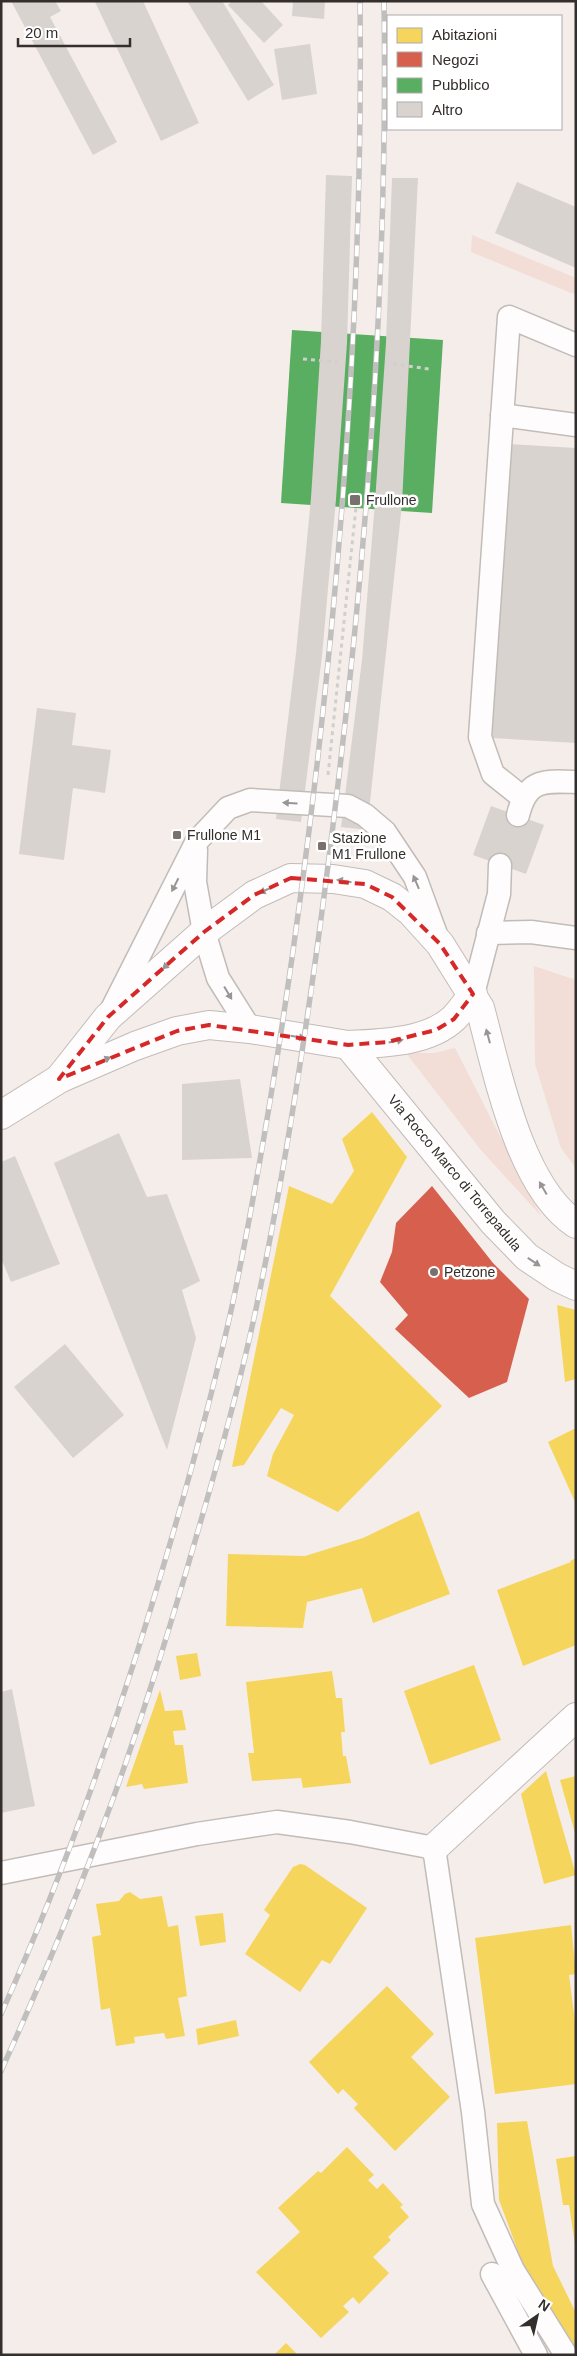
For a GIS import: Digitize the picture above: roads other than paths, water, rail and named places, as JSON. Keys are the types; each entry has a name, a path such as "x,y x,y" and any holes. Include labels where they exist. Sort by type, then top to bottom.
{"main road":[{"path":"59,1079 108,1017 204,932 254,895 291,878 333,879 365,884 392,897 412,912 440,944 473,994 480,1008 520,1147 548,1196 576,1224"},
{"path":"1,1115 59,1079 135,1046 177,1031 209,1025 250,1029 348,1045 387,1042 436,1030 454,1019 473,994"},
{"name":"Via Rocco Marco di Torrepadula","path":"348,1045 493,1222 527,1257 557,1277 576,1286"},
{"path":"434,1848 576,1717"}],"lane":[{"path":"576,345 509,317 480,737 493,774 520,806 544,781 576,782"},
{"path":"502,415 576,424"},
{"path":"108,1017 197,841 228,808 250,800 348,806 365,815 385,832 415,877 440,944"},
{"path":"197,841 195,882 204,932 218,978 250,1029"},
{"path":"473,994 499,894 500,865"},
{"path":"488,933 531,932 576,938"},
{"path":"1,1873 196,1834 277,1822 350,1832 434,1848 473,2112 483,2204 513,2270 566,2355"},
{"path":"492,2274 536,2355"}],"railway":[{"path":"1,2014 72,1842 114,1725 151,1607 187,1485 220,1360 247,1231 271,1099 317,765 344,480 359,193 360,1"},
{"path":"1,2071 43,1976 82,1880 118,1785 149,1694 186,1572 242,1371 283,1171 323,902 351,672 360,576 375,385 380,289 383,193 384,1"}],"place":[{"name":"Frullone","path":"355,500"},
{"name":"Frullone M1","path":"177,835"},
{"name":"Stazione M1 Frullone","path":"322,846"},
{"name":"Petzone","path":"434,1272"}]}
